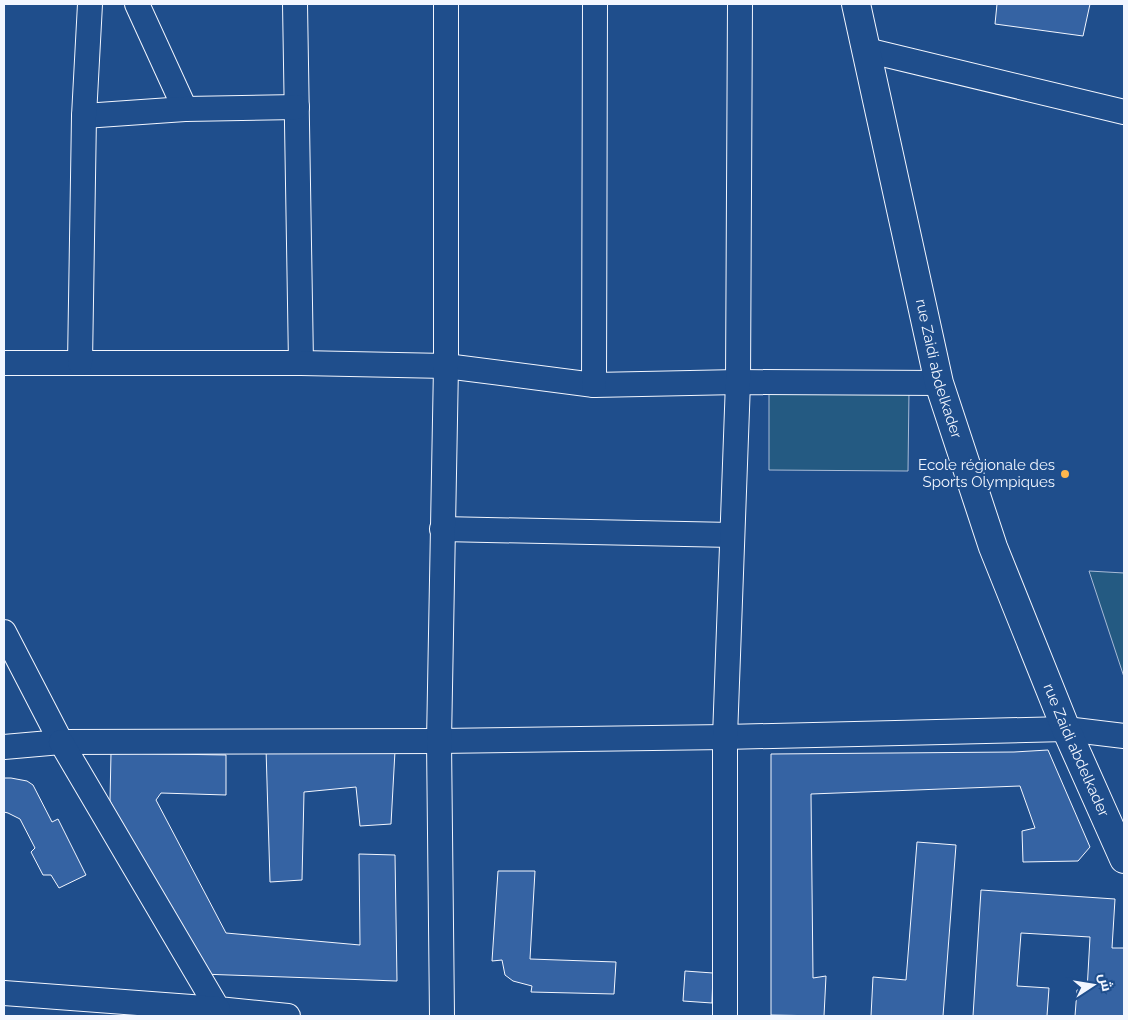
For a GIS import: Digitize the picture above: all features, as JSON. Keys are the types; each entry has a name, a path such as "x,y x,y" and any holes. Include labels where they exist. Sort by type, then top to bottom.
{"main road":[{"name":"rue Zaidi abdelkader","path":"856,4 939,383 993,547 1066,729 1124,859"}],"street":[{"path":"80,363 84,116 90,4"},
{"path":"137,4 185,110"},
{"path":"295,4 300,362"},
{"path":"442,1016 439,741 446,366 446,4"},
{"path":"594,385 595,4"},
{"path":"725,1016 725,737 738,382 740,4"},
{"path":"866,50 1124,112"},
{"path":"84,116 185,110 297,108"},
{"path":"4,362 300,362 446,366 594,385 738,382 939,383"},
{"path":"442,529 732,535"},
{"path":"4,632 61,742 218,1009"},
{"path":"4,747 61,742 439,741 1066,729 1124,736"},
{"path":"4,992 288,1016"}],"shaded area":[{"path":"769,389 909,390 908,471 769,470"},
{"path":"1089,571 1124,573 1124,677"}],"building":[{"path":"997,4 1090,4 1083,36 995,24"},
{"path":"266,748 395,751 391,824 360,826 356,787 304,792 302,880 270,882"},
{"path":"1048,750 1090,847 1078,861 1023,862 1022,831 1035,828 1020,786 811,794 813,978 826,976 824,1016 771,1015 771,754 1014,752"},
{"path":"111,753 226,755 226,795 161,793 156,800 226,933 360,945 359,854 395,855 397,981 201,974 110,801"},
{"path":"4,778 27,781 33,785 52,822 58,819 86,875 59,888 51,875 43,875 31,852 35,848 20,819 4,812"},
{"path":"917,842 956,845 943,1016 871,1016 873,977 906,980"},
{"path":"498,871 535,871 530,959 616,962 614,994 531,992 532,986 513,981 505,975 502,960 492,961"},
{"path":"981,890 1115,899 1112,948 1124,948 1124,1016 1075,1016 1077,990 1087,991 1090,937 1021,933 1017,986 1049,988 1047,1016 973,1016"},
{"path":"685,971 713,973 712,1003 683,1001"}],"place":[{"name":"Ecole régionale des Sports Olympiques","path":"1065,474"}]}
